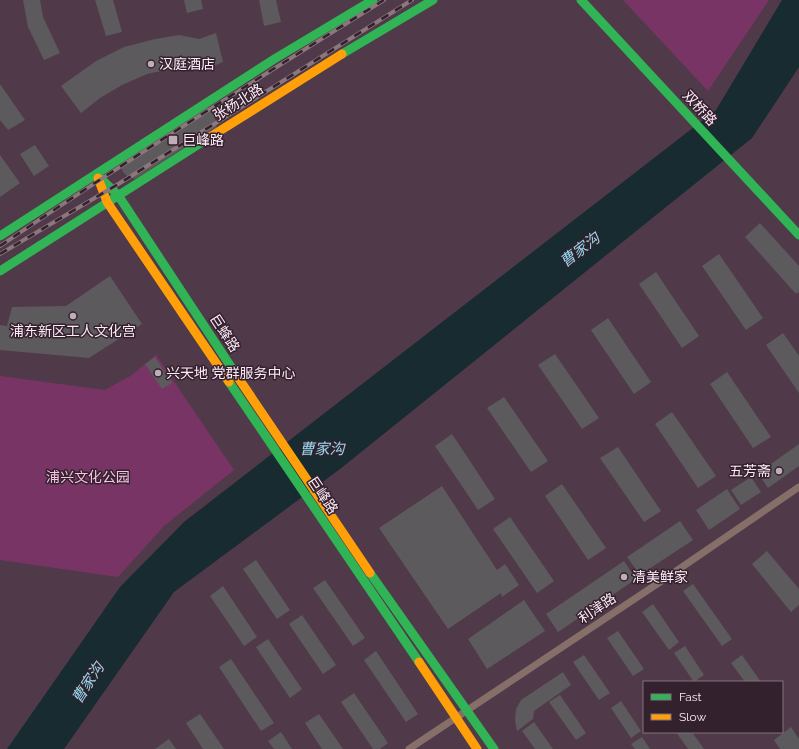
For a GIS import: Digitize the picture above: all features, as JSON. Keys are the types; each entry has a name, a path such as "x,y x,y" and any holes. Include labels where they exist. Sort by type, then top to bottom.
{"main road":[{"name":"张杨北路","path":"0,236 276,58 373,0"},
{"name":"张杨北路","path":"0,270 306,76 434,0"},
{"name":"双桥路","path":"581,0 799,235"},
{"name":"巨蜂路","path":"96,174 118,195 262,423"},
{"name":"巨峰路","path":"96,174 107,202 262,423 323,513 477,749"},
{"name":"巨峰路","path":"323,513 494,749"}],"street":[{"name":"利津路","path":"409,749 663,580 799,487"}],"green space":[{"path":"623,0 769,0 708,91"},
{"name":"浦兴文化公园","path":"156,355 234,470 164,526 118,577 0,560 0,376 105,390 132,375"}],"water":[{"name":"曹家沟","path":"782,0 799,0 799,67 752,138 340,469 174,592 64,749 7,749 120,587 184,522 716,110"}],"building":[{"path":"23,0 40,0 43,17 60,53 44,60 28,27"},
{"path":"95,0 113,0 122,32 106,36"},
{"path":"184,0 201,0 203,9 187,13"},
{"path":"259,0 276,0 281,22 264,26"},
{"path":"216,33 223,62 206,69 171,69 147,74 122,85 100,98 81,113 61,86 96,61 124,47 155,39 179,35 199,39"},
{"path":"0,84 25,120 8,130 0,120"},
{"name":"巨峰路","path":"204,106 209,108 214,114 217,127 135,179 128,177 123,172 120,165 121,158"},
{"path":"35,145 49,166 34,176 20,154"},
{"path":"0,155 20,183 0,197"},
{"path":"760,223 799,266 799,292 796,294 745,237"},
{"path":"719,254 763,318 746,330 702,266"},
{"path":"656,272 699,336 682,348 639,284"},
{"name":"浦东新区工人文化宫","path":"110,276 142,324 89,358 0,350 0,325 7,326 12,307 66,306"},
{"path":"608,318 651,382 634,394 591,330"},
{"path":"783,333 799,356 799,393 766,345"},
{"path":"555,354 599,418 582,429 538,365"},
{"name":"兴天地 党群服务中心","path":"155,357 172,383 162,389 145,364"},
{"path":"727,372 771,437 753,448 710,384"},
{"path":"504,397 548,461 531,472 487,408"},
{"path":"672,412 716,476 698,488 655,424"},
{"path":"452,434 495,499 478,510 435,446"},
{"path":"799,444 799,466 768,488 758,473"},
{"path":"618,447 661,511 644,522 600,458"},
{"path":"751,477 761,492 741,505 731,490"},
{"path":"562,484 606,548 588,560 545,496"},
{"path":"442,486 497,570 505,564 519,585 502,597 501,593 448,629 379,528"},
{"path":"727,489 740,509 709,530 696,510"},
{"path":"510,517 554,581 537,593 493,529"},
{"path":"680,521 693,540 640,575 627,557"},
{"path":"767,551 799,589 799,605 791,612 752,564"},
{"path":"256,560 290,610 277,619 243,569"},
{"path":"624,561 636,579 558,632 546,614"},
{"path":"325,580 365,638 353,646 313,588"},
{"path":"693,584 732,639 722,646 683,591"},
{"path":"223,586 257,637 244,646 210,596"},
{"path":"524,600 545,631 487,669 468,639"},
{"path":"653,604 679,642 669,650 642,612"},
{"path":"302,615 336,665 323,674 289,624"},
{"path":"618,631 644,669 633,676 607,638"},
{"path":"268,639 302,689 290,698 256,647"},
{"path":"685,646 704,675 693,681 674,653"},
{"path":"376,651 418,714 406,722 364,660"},
{"path":"584,655 610,693 599,700 573,662"},
{"path":"742,655 760,681 744,681 731,663"},
{"path":"231,659 274,723 261,731 219,667"},
{"path":"563,672 571,685 534,711 533,719 517,731 515,720 516,709 521,700"},
{"path":"354,693 388,743 380,749 373,749 341,702"},
{"path":"560,695 586,733 576,740 549,702"},
{"path":"621,701 641,731 631,738 611,708"},
{"path":"200,714 224,749 203,749 186,723"},
{"path":"319,714 343,749 322,749 305,723"},
{"path":"534,722 553,749 535,749 522,731"},
{"path":"791,727 799,739 799,749 780,749 774,740"},
{"path":"281,732 292,749 274,749 268,741"},
{"path":"677,733 693,733 704,749 688,749"},
{"path":"642,737 650,749 635,749 631,744"},
{"path":"169,739 176,749 155,749"}],"railway":[{"path":"0,246 191,121 384,0"},
{"path":"0,254 120,183 412,0"}],"traffic: fast":[{"path":"0,236 276,58 373,0"},
{"path":"342,54 433,0"},
{"path":"581,0 799,235"},
{"path":"0,271 210,137"},
{"path":"96,174 118,195 237,376"},
{"path":"229,382 419,662"},
{"path":"370,573 494,749"}],"traffic: slow":[{"path":"210,137 342,54"},
{"path":"98,178 107,202 229,382"},
{"path":"237,376 370,573"},
{"path":"419,662 477,749"}],"place":[{"name":"汉庭酒店","path":"151,64"},
{"name":"巨峰路","path":"173,140"},
{"name":"浦东新区工人文化宫","path":"73,316"},
{"name":"兴天地 党群服务中心","path":"158,373"},
{"name":"五芳斋","path":"779,471"},
{"name":"清美鲜家","path":"624,577"}]}
